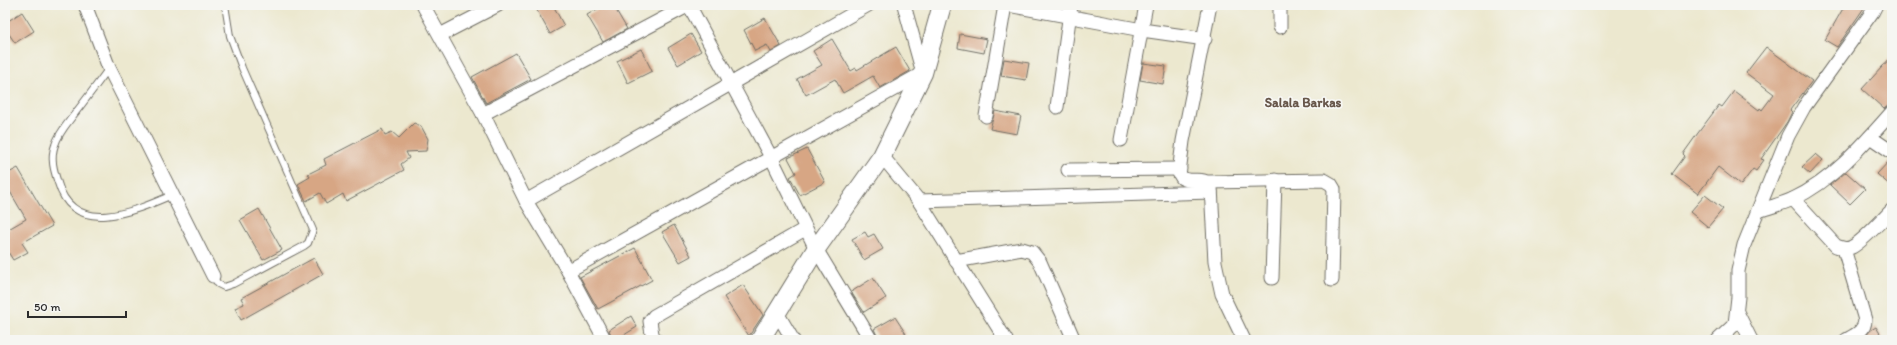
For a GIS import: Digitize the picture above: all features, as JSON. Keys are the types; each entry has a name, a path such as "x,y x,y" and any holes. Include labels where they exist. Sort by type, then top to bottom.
{"street":[{"path":"85,5 109,68 212,276"},
{"path":"423,5 483,114 526,200 568,271 605,340"},
{"path":"440,35 498,5"},
{"path":"483,114 689,5 772,159 816,249 871,340"},
{"path":"526,200 868,5"},
{"path":"904,5 923,73"},
{"path":"760,340 776,311 816,249 882,156 923,73 942,5"},
{"path":"986,116 1005,5"},
{"path":"1008,5 1070,10 1142,30 1205,39"},
{"path":"1121,140 1146,5"},
{"path":"1210,5 1205,39 1183,141 1180,168 1182,178 1186,180 1204,180 1210,187 1215,262 1222,294 1244,340"},
{"path":"1280,5 1280,27"},
{"path":"1718,340 1735,324 1737,312 1738,271 1744,245 1788,136 1804,107 1876,5"},
{"path":"1057,107 1070,10"},
{"path":"568,271 772,159 923,73"},
{"path":"1758,212 1793,199 1833,173 1870,137 1892,112"},
{"path":"1870,137 1892,152"},
{"path":"882,156 919,201 1006,340"},
{"path":"1068,170 1180,168"},
{"path":"919,201 1210,187 1275,180 1324,180 1331,184 1334,189 1332,280"},
{"path":"1272,278 1275,180"},
{"path":"1793,199 1836,246 1844,249 1852,247 1892,210"},
{"path":"655,340 650,321 654,316 806,228"},
{"path":"956,261 1022,249 1032,252 1040,262 1074,340"},
{"path":"1844,249 1857,291 1865,325 1861,331 1846,340"},
{"path":"776,311 792,340"},
{"path":"1737,312 1751,340"}],"lane":[{"path":"212,276 218,284 224,287 233,284 304,246 308,243 313,230 242,68 230,36 225,5"},
{"path":"109,68 61,132 54,146 52,165 59,188 68,204 81,214 110,217 146,206 172,195"}],"building":[{"path":"534,5 553,5 564,26 550,34"},
{"path":"604,5 613,5 627,29 603,42 587,15"},
{"path":"1845,5 1866,5 1837,47 1825,40"},
{"path":"22,12 34,31 15,43 5,28 5,23"},
{"path":"765,18 781,46 771,52 767,45 755,51 744,30"},
{"path":"691,34 701,51 678,65 668,48"},
{"path":"960,34 987,39 984,53 958,48"},
{"path":"832,39 851,71 856,68 857,70 896,47 910,71 880,88 873,76 843,93 835,79 806,95 797,79 822,65 813,51"},
{"path":"1766,47 1812,81 1790,110 1792,112 1787,122 1761,159 1764,160 1756,171 1753,169 1741,185 1718,167 1698,194 1672,174 1685,156 1683,154 1698,133 1719,105 1722,107 1734,91 1759,110 1760,108 1762,110 1774,94 1746,73"},
{"path":"641,49 652,71 628,83 617,61"},
{"path":"516,53 531,79 486,103 472,77"},
{"path":"1892,56 1892,103 1884,109 1862,89"},
{"path":"1004,59 1029,63 1026,80 1001,76"},
{"path":"1143,63 1166,66 1163,84 1140,80"},
{"path":"995,111 1021,116 1017,134 990,129"},
{"path":"414,123 421,126 428,139 426,151 406,152 409,158 401,164 404,170 346,201 343,194 326,204 320,193 306,201 298,184 310,177 308,174 326,165 324,159 382,129 385,135 392,132 399,138"},
{"path":"807,149 825,182 800,195 790,177 796,173 788,158"},
{"path":"1816,154 1823,160 1810,174 1802,167"},
{"path":"1890,160 1892,160 1892,187 1877,174"},
{"path":"18,168 52,226 22,243 28,252 13,260 5,247 5,231 26,219 5,183 5,175"},
{"path":"1846,172 1865,189 1850,204 1830,185"},
{"path":"1705,195 1723,209 1708,227 1690,212"},
{"path":"259,209 282,250 263,260 240,220"},
{"path":"674,225 691,256 680,262 662,232"},
{"path":"865,232 868,237 874,234 883,249 864,260 852,239"},
{"path":"635,248 652,280 598,309 580,277"},
{"path":"314,258 323,274 241,320 235,308 244,304 241,298"},
{"path":"873,278 886,298 864,312 851,292"},
{"path":"743,285 763,315 749,336 724,297"},
{"path":"631,316 637,327 616,340 613,340 609,330"},
{"path":"895,317 906,334 904,335 907,340 879,340 874,329"},
{"path":"1876,327 1884,340 1862,340 1871,330"}],"district":[{"name":"Salala Barkas","path":"1303,102"}]}
